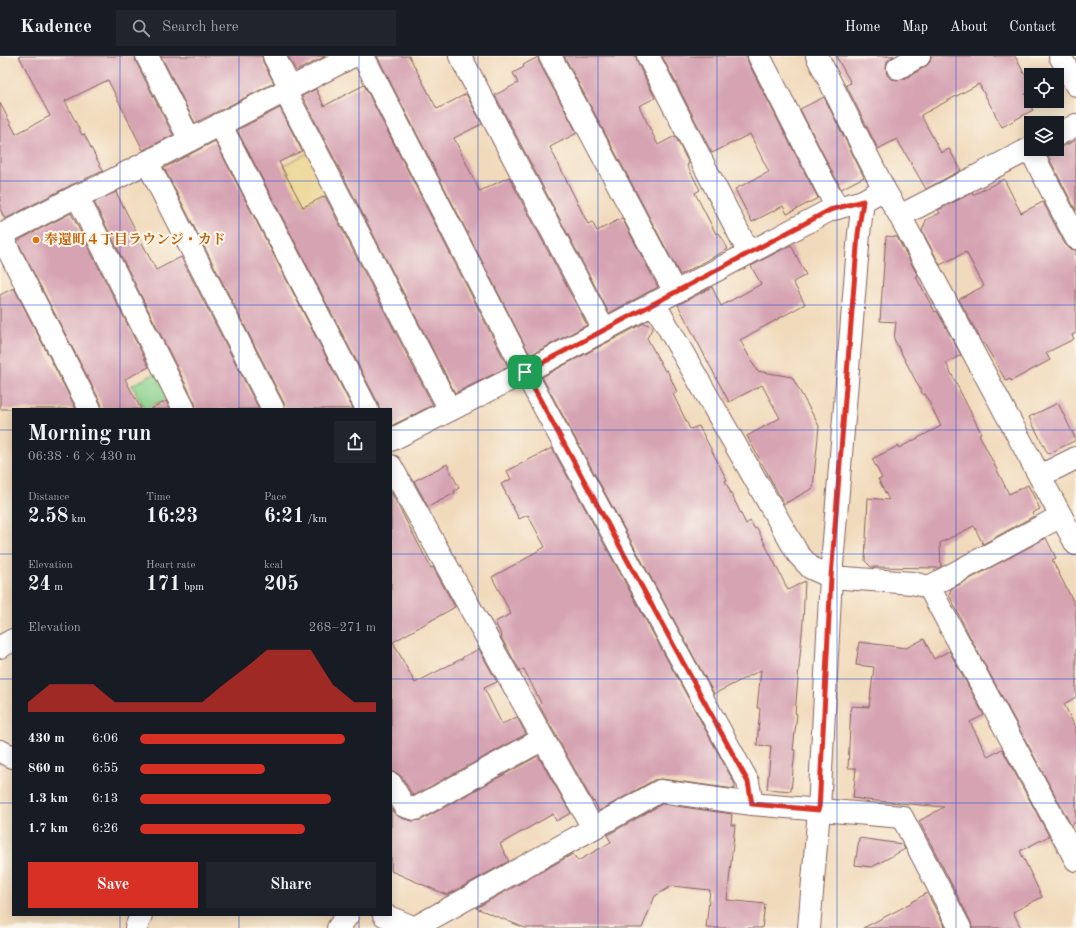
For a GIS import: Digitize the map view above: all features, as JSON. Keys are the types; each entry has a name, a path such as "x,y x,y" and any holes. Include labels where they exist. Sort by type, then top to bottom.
{"main road":[{"path":"146,56 190,140"},
{"path":"274,56 287,90 450,410"},
{"path":"89,408 0,234 77,196 101,186 353,56"},
{"path":"363,56 525,372 748,782 752,804"},
{"path":"460,56 604,330"},
{"path":"550,56 675,292"},
{"path":"648,56 749,253"},
{"path":"759,56 837,208"},
{"path":"817,56 884,189 1075,541"},
{"path":"898,68 919,56"},
{"path":"1060,56 1076,86"},
{"path":"220,124 366,408"},
{"path":"1064,131 1076,125"},
{"path":"900,216 1024,152"},
{"path":"1034,156 1076,238"},
{"path":"147,162 272,408"},
{"path":"392,439 525,372 830,210 863,201 884,189"},
{"path":"77,196 183,408"},
{"path":"809,928 819,810 831,577 858,234 863,201"},
{"path":"654,303 798,554 811,568 831,577 912,583 929,587 1061,516"},
{"path":"1040,476 1076,458"},
{"path":"392,468 593,828"},
{"path":"929,587 1076,860"},
{"path":"0,647 12,641"},
{"path":"392,786 404,806 415,809 543,739"},
{"path":"0,751 12,757"},
{"path":"386,916 415,928 660,791 752,804 902,817 960,928"},
{"path":"136,928 141,916"},
{"path":"338,928 347,916"}],"green space":[{"path":"160,371 172,396 144,408 132,385"}],"sand":[{"path":"310,152 330,192 304,205 299,195 271,209 262,191 289,178 284,165"}],"building":[{"path":"19,56 135,56 136,62 173,135 143,150 108,80 65,101 82,135 84,134 103,171 71,185 5,219 0,209 0,103 16,134 50,116"},
{"path":"161,56 262,56 263,62 274,83 195,123"},
{"path":"288,56 326,56 296,71"},
{"path":"377,56 409,56 437,109 466,94 482,124 454,138 479,190 480,191 509,177 587,325 530,355"},
{"path":"564,56 636,56 637,62 655,98 639,106 658,145 675,136 689,164 687,165 700,190 695,193 716,234 719,233 728,249 680,275"},
{"path":"662,56 747,56 748,62 818,198 787,214 783,206 752,222 735,189 769,172 750,134 712,153"},
{"path":"836,56 894,56 887,61 887,75 891,79 898,80 904,79 925,67 930,62 931,56 1015,56 1024,73 1024,108 1032,108 1033,110 1002,127 979,84 921,115 941,153 949,149 961,170 926,189 897,139 878,149 846,85 851,83"},
{"path":"538,57 539,62 577,133 550,147 588,224 592,222 597,231 622,218 658,287 609,313 495,95 518,83 513,73 524,67 523,65"},
{"path":"364,85 508,367 455,393 302,96 316,89 324,106"},
{"path":"824,97 864,177 841,189 800,109"},
{"path":"280,108 302,151 279,162 280,164 303,207 325,196 433,405 392,426 392,408 379,408 378,403 237,130"},
{"path":"1076,140 1076,211 1048,156 1064,156 1064,146"},
{"path":"215,141 352,408 285,408 284,403 164,168"},
{"path":"1004,179 1021,213 1043,202 1065,244 1070,249 1076,250 1076,333 1072,335 1074,339 1046,353 1050,360 1011,381 1010,379 1006,381 984,343 983,344 959,299 984,286 966,252 940,265 922,231 926,220 940,213 938,210 972,193 973,195"},
{"path":"116,192 156,270 181,257 258,408 196,408 195,403 94,202"},
{"path":"71,213 149,367 125,379 140,408 102,408 101,403 17,241"},
{"path":"886,236 897,237 918,276 916,277 961,355 946,363 981,433 979,434 1009,494 1028,485 1040,509 1032,513 1034,516 983,544 974,526 940,543 941,567 938,568 871,567 865,561 868,498 889,500 878,479 882,478 872,459 898,446 899,448 941,426 894,339 896,322 880,321"},
{"path":"791,245 806,275 793,282 805,304 740,340 757,371 792,377 819,426 813,488 784,504 747,436 780,418 762,385 729,402 678,305 712,287 721,306 761,284 751,266"},
{"path":"14,288 75,408 0,409 0,295"},
{"path":"644,323 653,327 647,338 665,371 667,370 677,392 673,394 690,429 699,426 727,480 725,481 746,524 750,521 755,529 757,528 788,590 805,581 795,713 797,714 793,750 795,750 791,791 767,789 771,746 757,745 760,708 757,708 761,670 714,694 542,377"},
{"path":"166,401 170,408 152,408"},
{"path":"1058,403 1076,440 1048,454 1029,417"},
{"path":"552,448 735,784 735,789 661,779 654,780 599,811 539,705 541,703 524,669 520,671 501,637 495,622 511,614 492,577 545,547 528,515 519,519 501,484 511,479 507,471"},
{"path":"447,464 459,488 454,491 455,493 428,507 414,481"},
{"path":"392,494 431,568 433,567 455,607 393,642 415,683 479,649 497,682 484,688 502,724 517,717 526,734 413,796 402,777 397,773 392,772"},
{"path":"1046,538 1056,558 1052,560 1076,607 1076,697 1064,704 1076,729 1076,822 1071,825 949,595 951,589"},
{"path":"924,639 934,659 949,651 984,715 970,722 988,757 1002,749 1049,836 1020,851 1042,897 1013,912 1021,928 972,928 971,922 919,821 944,807 853,798 856,768 848,768 851,706 869,707 874,667 856,665 859,642 906,648"},
{"path":"538,756 571,813 556,821 553,814 500,844 509,861 447,895 392,871 392,810 401,818 412,821 421,820"},
{"path":"662,804 732,814 731,825 735,825 727,900 765,904 762,928 706,928 710,890 672,886 655,896 642,928 525,928 476,908 573,854 578,861 611,842 607,835"},
{"path":"859,838 902,844 905,849 872,867 855,865"},
{"path":"927,893 946,928 863,928 902,908"}],"place":[{"name":"奉還町４丁目ラウンジ・カド","path":"36,240"}],"route":[{"path":"863,201 858,234 831,577 819,810 752,804 748,782 525,372 830,210 863,201"}]}
